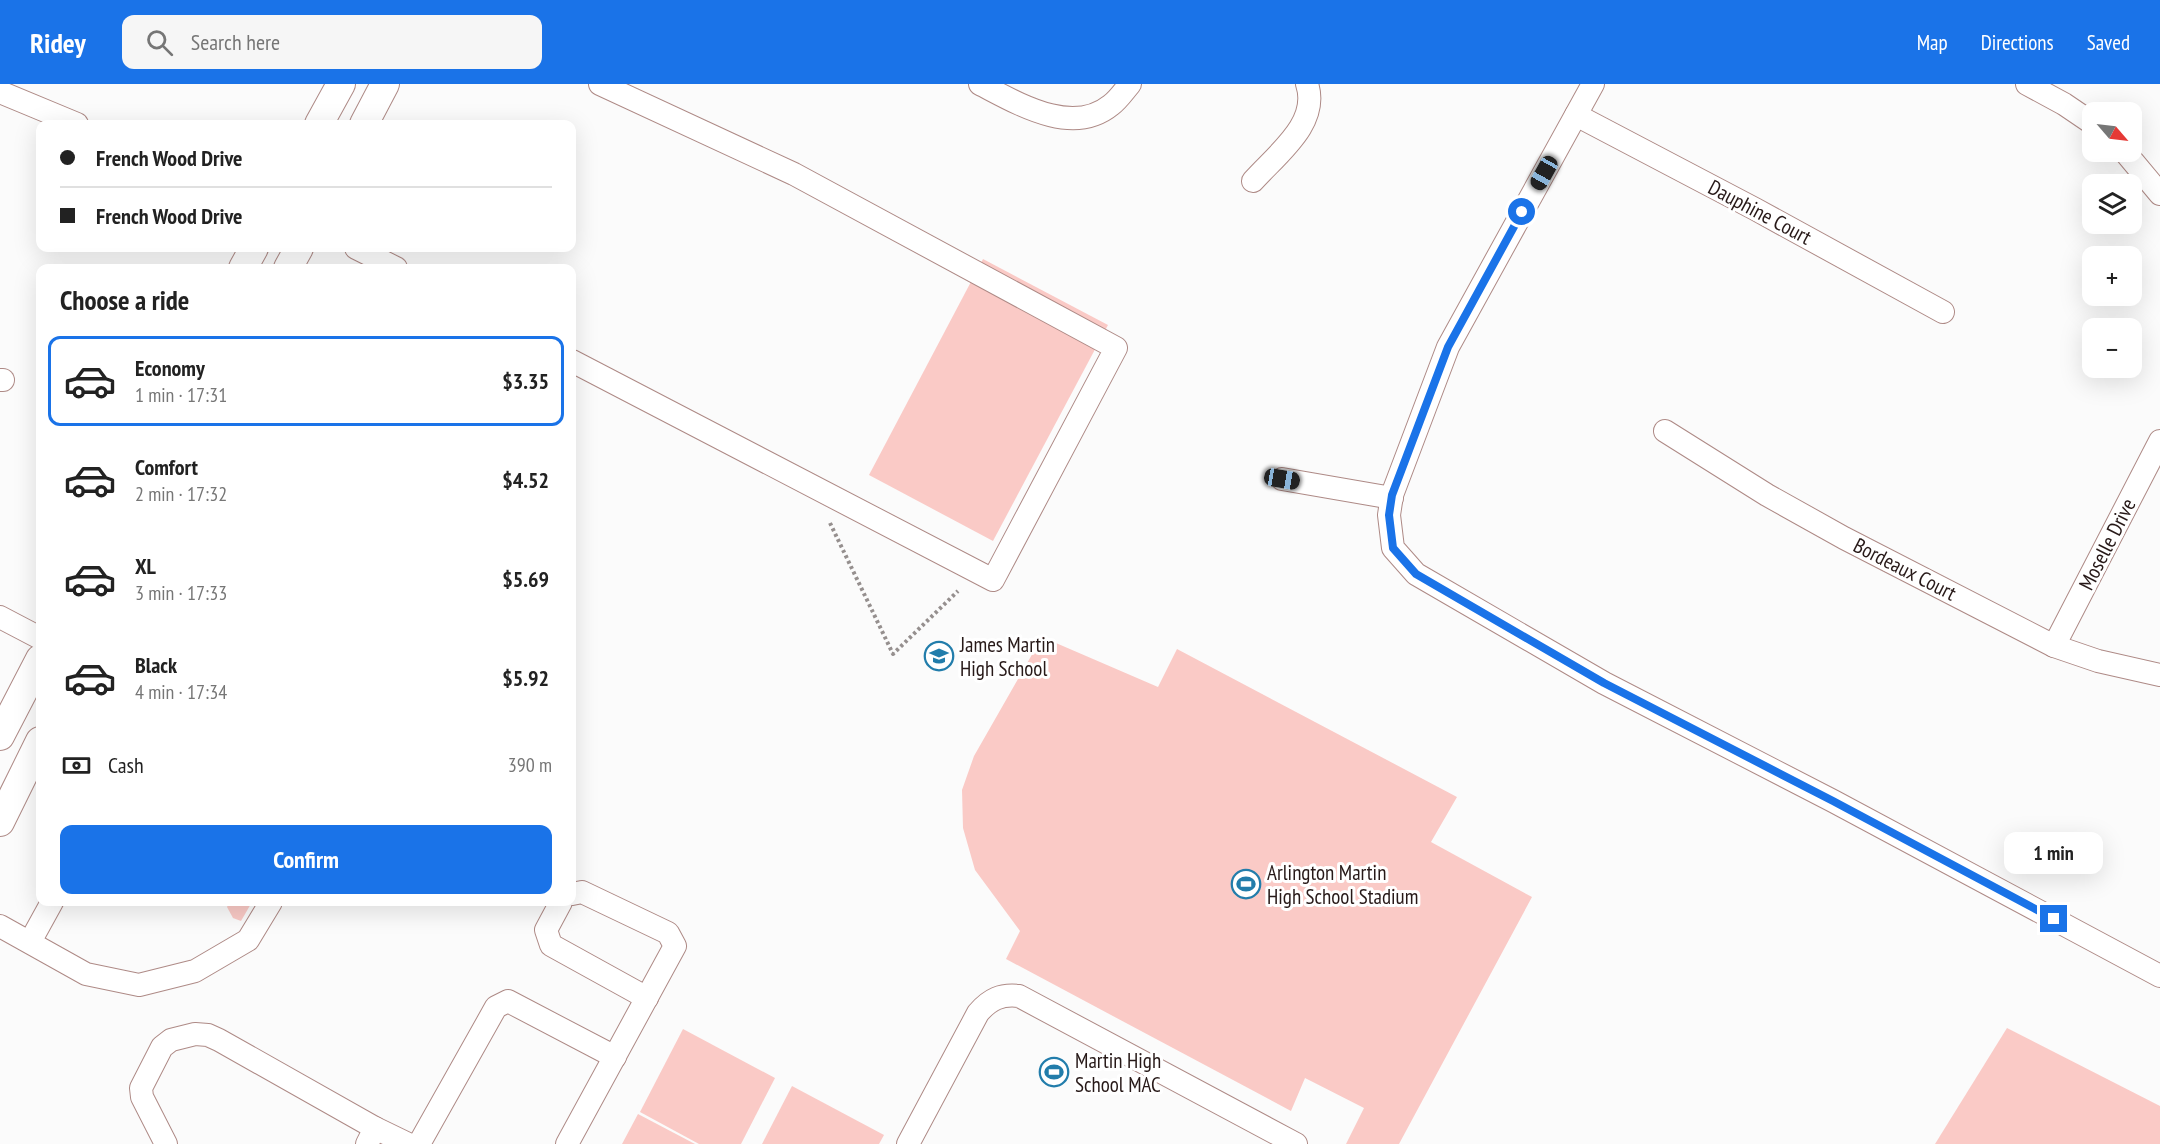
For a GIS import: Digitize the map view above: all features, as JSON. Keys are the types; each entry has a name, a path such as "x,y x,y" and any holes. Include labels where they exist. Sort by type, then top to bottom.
{"main road":[{"path":"321,120 341,84"},
{"path":"366,120 385,84"},
{"path":"0,736 36,667"},
{"path":"0,822 9,778 36,746"}],"street":[{"path":"576,363 993,580 1116,348 794,174 600,84"},
{"path":"980,84 1029,109 1060,118 1089,116 1111,106 1130,84"},
{"path":"1253,181 1304,125 1310,109 1307,84"},
{"path":"1593,84 1448,347 1392,498 1389,515 1393,548 1416,574 1604,683 2158,971"},
{"path":"2027,84 2082,116"},
{"path":"0,92 67,120"},
{"name":"Dauphine Court","path":"1576,115 1755,208 1943,312"},
{"path":"2133,162 2160,194"},
{"path":"365,252 388,264"},
{"name":"Bordeaux Court","path":"1665,431 1767,495 1824,527 2054,646 2098,661 2160,675"},
{"name":"Moselle Drive","path":"2054,646 2160,441"},
{"path":"1282,479 1392,498"},
{"path":"0,617 36,636"},
{"path":"567,1144 675,946 668,933 582,892 576,893"},
{"path":"30,942 50,906"},
{"path":"0,926 86,974 140,985 195,970 248,940 269,906"},
{"path":"559,906 546,930 551,945 646,998"},
{"path":"908,1144 978,1013 986,1004 1006,994 1019,996 1296,1144"},
{"path":"419,1144 496,1007 508,1001 615,1057"},
{"path":"166,1144 142,1097 141,1088 162,1047 171,1040 195,1034 208,1035 219,1040 371,1136 408,1144"}],"path":[{"path":"830,523 893,654 958,591"}],"shaded area":[{"path":"983,259 1108,325 993,541 869,475"},
{"name":"Arlington Martin High School Stadium","path":"1042,637 1158,687 1177,649 1457,797 1431,842 1532,897 1399,1144 1346,1144 1364,1108 1305,1078 1291,1111 1006,959 1020,931 975,870 963,828 962,790 974,756"},
{"path":"250,906 241,921 233,918 227,907"},
{"path":"2007,1028 2160,1106 2160,1144 1935,1144"},
{"path":"683,1029 775,1078 741,1144 699,1144 640,1112"},
{"path":"792,1086 884,1135 879,1144 762,1144"},
{"path":"638,1114 695,1144 622,1144"}],"place":[{"name":"James Martin High School","path":"939,656"},
{"name":"Arlington Martin High School Stadium","path":"1246,884"},
{"name":"Martin High School MAC","path":"1054,1072"}],"route":[{"path":"1522,212 1448,347 1392,495 1389,515 1393,548 1416,574 1604,683 1833,801 2054,919"}]}
